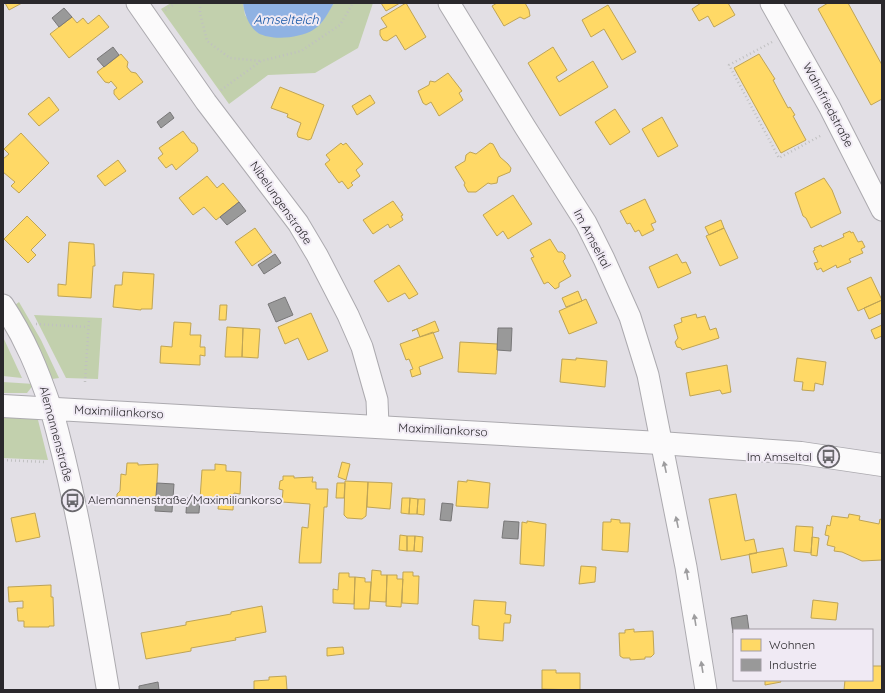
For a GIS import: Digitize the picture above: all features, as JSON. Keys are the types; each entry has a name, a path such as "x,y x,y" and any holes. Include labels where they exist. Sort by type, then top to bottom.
{"street":[{"name":"Nibelungenstraße","path":"137,3 206,102 298,223 317,255 335,289 362,347 377,400 378,426"},
{"name":"Im Amseltal","path":"449,3 524,127 586,223 630,317 648,375 660,443 686,566 706,690"},
{"name":"Wahnfriedstraße","path":"771,3 829,106 882,210"},
{"name":"Alemannenstraße","path":"3,304 26,341 38,369 50,408 72,500 95,610 108,690"},
{"name":"Maximiliankorso","path":"3,406 660,443 801,453 882,465"}],"path":[{"path":"160,14 176,3"},
{"path":"200,3 200,13 207,41 230,58 261,61 301,51 340,25 353,3"},
{"path":"777,40 729,65 779,158 823,134"},
{"path":"216,94 261,61"},
{"path":"85,382 88,319"},
{"path":"36,324 88,327"},
{"path":"3,460 50,463"}],"green space":[{"path":"171,3 243,3 245,15 258,33 312,30 321,23 334,3 373,3 358,48 315,73 268,75 229,104 161,9"},
{"path":"19,302 41,340 59,378 52,379 35,341 15,305"},
{"path":"34,315 102,318 98,379 66,378"},
{"path":"3,337 22,378 3,376"},
{"path":"3,382 34,384 27,393 3,393"},
{"path":"3,414 34,417 38,420 48,460 3,458"}],"water":[{"name":"Amselteich","path":"243,3 334,3 317,28 294,37 278,38 258,33 252,27 244,11"}],"building: Wohnen":[{"path":"5,3 22,3 9,10"},
{"path":"381,3 400,3 386,11"},
{"path":"406,3 426,37 405,50 396,35 387,41 383,40 380,35 380,30 387,27 381,18"},
{"path":"497,3 525,3 529,10 530,16 524,19 520,17 504,26 492,6"},
{"path":"701,3 728,3 735,15 714,27 708,16 699,21 692,9"},
{"path":"828,3 848,3 882,65 882,99 871,105 818,9"},
{"path":"608,5 636,52 622,60 604,29 591,37 582,20"},
{"path":"99,15 109,27 69,58 50,34 72,17 77,23 83,18 88,24"},
{"path":"553,47 567,70 556,77 559,82 593,61 608,87 560,116 528,63"},
{"path":"121,54 128,62 127,67 131,72 136,73 143,82 119,100 114,94 114,90 117,88 111,81 109,83 105,82 97,72"},
{"path":"759,54 775,79 773,80 788,108 790,107 795,115 793,116 806,140 781,153 734,68"},
{"path":"448,73 462,91 459,93 463,100 439,116 431,102 426,105 423,103 418,91 429,85 430,81 435,82"},
{"path":"280,87 324,105 311,139 308,140 298,137 297,134 301,123 287,117 288,114 271,108"},
{"path":"370,95 375,103 357,115 352,106"},
{"path":"49,97 59,110 39,126 28,114"},
{"path":"615,109 630,132 610,145 595,122"},
{"path":"662,117 678,146 658,157 642,129"},
{"path":"183,131 197,147 198,151 176,170 172,164 166,168 158,158 163,154 159,148"},
{"path":"21,133 49,163 19,193 11,186 15,182 3,172 3,159 9,154 4,149"},
{"path":"341,143 343,145 346,143 363,164 356,170 360,176 351,183 353,185 348,189 342,181 339,183 325,164 330,160 326,155"},
{"path":"490,143 493,144 500,157 511,168 510,172 498,177 497,183 488,183 476,192 468,192 464,185 465,183 455,167 465,161 466,155 470,152 476,154"},
{"path":"118,160 126,171 105,186 97,176"},
{"path":"207,176 217,188 223,183 239,202 216,220 204,207 193,215 179,198"},
{"path":"824,178 832,190 841,213 811,228 806,218 803,216 795,193"},
{"path":"513,195 532,224 508,239 503,231 497,236 483,215"},
{"path":"645,199 656,222 651,224 654,230 642,236 639,230 635,232 630,223 627,224 620,211"},
{"path":"393,201 403,215 401,216 403,220 390,228 388,224 373,234 363,220"},
{"path":"27,216 46,235 31,250 36,255 28,263 4,239"},
{"path":"721,220 724,228 709,235 705,227"},
{"path":"255,228 272,252 252,266 235,242"},
{"path":"724,228 738,258 720,266 706,236"},
{"path":"850,231 851,233 853,232 858,242 862,241 865,247 861,249 863,253 849,259 851,262 837,268 836,265 823,272 821,268 817,270 814,263 818,262 813,251 815,250 814,248 821,245 822,247 844,237 843,234"},
{"path":"550,239 558,252 562,252 565,255 565,259 563,261 571,276 559,283 559,287 555,289 548,282 544,284 531,258 534,257 530,250"},
{"path":"69,242 94,244 95,266 93,266 91,298 58,296 58,284 66,285"},
{"path":"677,254 682,263 686,262 691,273 658,288 649,267"},
{"path":"399,265 418,294 409,299 405,293 388,302 374,281"},
{"path":"123,272 154,274 152,309 141,310 113,307 115,285 122,285"},
{"path":"871,277 882,300 858,311 847,288"},
{"path":"578,291 582,301 566,307 562,298"},
{"path":"586,299 597,323 569,334 559,311"},
{"path":"882,300 882,313 869,319 864,308"},
{"path":"220,305 227,305 226,320 219,320"},
{"path":"311,313 328,351 308,360 298,338 285,344 278,327"},
{"path":"696,314 697,318 705,316 710,330 716,328 719,338 682,350 681,348 677,347 675,342 678,338 674,325 682,322 681,318"},
{"path":"435,321 439,331 420,337 417,329 412,331"},
{"path":"174,322 191,323 190,335 201,335 200,347 205,347 205,356 200,355 200,365 160,363 161,346 172,347"},
{"path":"882,325 882,336 875,339 871,330"},
{"path":"227,327 243,328 242,357 225,357"},
{"path":"243,328 260,329 258,358 242,357"},
{"path":"433,332 443,358 419,367 421,374 412,377 410,370 413,369 409,359 406,360 400,344"},
{"path":"460,342 498,344 496,374 458,372"},
{"path":"576,358 607,361 605,387 560,382 562,359 576,360"},
{"path":"797,358 826,362 823,385 815,383 814,391 802,390 803,382 794,381"},
{"path":"727,365 731,392 722,394 720,390 690,396 686,373"},
{"path":"342,462 350,464 346,480 338,477"},
{"path":"127,463 138,463 138,465 158,464 156,499 128,497 125,500 121,500 117,497 117,494 120,491 121,474 126,475"},
{"path":"215,464 226,465 226,471 241,472 240,494 234,493 233,510 218,509 219,500 200,499 202,470 215,470"},
{"path":"283,476 294,476 294,478 313,477 312,482 316,482 316,489 328,489 327,507 324,507 321,563 299,563 302,527 308,528 310,504 282,502 283,490 279,489 280,481 283,480"},
{"path":"467,480 490,483 488,508 456,506 458,481 467,482"},
{"path":"345,481 368,482 366,516 362,519 347,518 344,515"},
{"path":"368,482 392,483 390,509 367,507"},
{"path":"337,483 345,483 344,498 336,498"},
{"path":"736,494 745,541 754,539 757,553 721,560 709,499"},
{"path":"402,498 410,498 409,514 401,513"},
{"path":"410,498 418,499 417,514 409,514"},
{"path":"418,499 425,499 424,515 417,514"},
{"path":"35,513 40,537 16,542 11,518"},
{"path":"849,514 860,516 859,520 879,524 880,519 882,520 882,560 862,561 842,552 834,551 835,547 827,545 829,536 825,535 827,525 830,526 832,516 848,518"},
{"path":"611,519 620,520 620,523 630,523 628,552 602,550 603,522 611,522"},
{"path":"527,521 546,524 544,566 520,564 522,522 527,523"},
{"path":"796,526 813,527 811,553 794,551"},
{"path":"400,535 407,536 407,551 399,550"},
{"path":"407,536 415,536 414,551 407,551"},
{"path":"415,536 423,537 422,552 414,551"},
{"path":"812,537 819,538 817,556 811,555"},
{"path":"783,548 787,566 752,573 749,554"},
{"path":"581,566 596,567 595,582 579,584"},
{"path":"372,570 381,571 381,575 387,575 386,602 370,601"},
{"path":"403,572 413,572 413,576 419,576 418,604 402,603"},
{"path":"339,573 349,573 349,577 355,577 354,604 333,603 333,589 338,590"},
{"path":"387,575 397,575 397,579 403,579 401,607 386,606"},
{"path":"355,577 365,578 365,582 371,582 369,609 354,609"},
{"path":"51,585 54,626 24,627 24,621 18,621 17,608 23,608 23,601 9,602 8,587"},
{"path":"474,600 506,602 505,614 511,615 510,623 504,623 503,641 479,639 479,626 472,625"},
{"path":"813,600 838,603 836,620 811,618"},
{"path":"262,606 266,632 235,638 236,640 191,648 191,651 146,659 141,633 186,625 186,622 231,614 231,612"},
{"path":"634,629 634,632 653,631 654,654 651,657 630,660 630,658 623,658 620,656 619,633 625,633 625,630"},
{"path":"343,647 344,654 327,656 327,648"},
{"path":"873,666 882,666 882,690 844,690 845,681 873,681"},
{"path":"542,670 556,670 556,673 580,673 580,690 542,689"},
{"path":"286,676 287,690 254,690 254,681 269,680 269,677"},
{"path":"765,681 781,682 765,685"}],"building: Industrie":[{"path":"64,8 72,17 59,27 52,18"},
{"path":"113,47 119,55 104,67 97,59"},
{"path":"170,112 174,118 161,128 157,122"},
{"path":"239,202 246,211 227,225 220,217"},
{"path":"275,254 281,263 264,274 258,265"},
{"path":"285,297 293,315 276,322 268,304"},
{"path":"498,328 512,328 511,351 497,350"},
{"path":"157,483 174,484 172,512 155,511"},
{"path":"187,498 200,499 199,513 186,513"},
{"path":"442,503 453,504 451,521 440,520"},
{"path":"504,521 519,522 518,539 502,538"},
{"path":"747,615 749,629 733,629 733,633 731,618"},
{"path":"158,682 159,690 139,690 139,686"}],"place":[{"name":"Im Amseltal","path":"828,457"},
{"name":"Alemannenstraße/Maximiliankorso","path":"72,500"}]}
